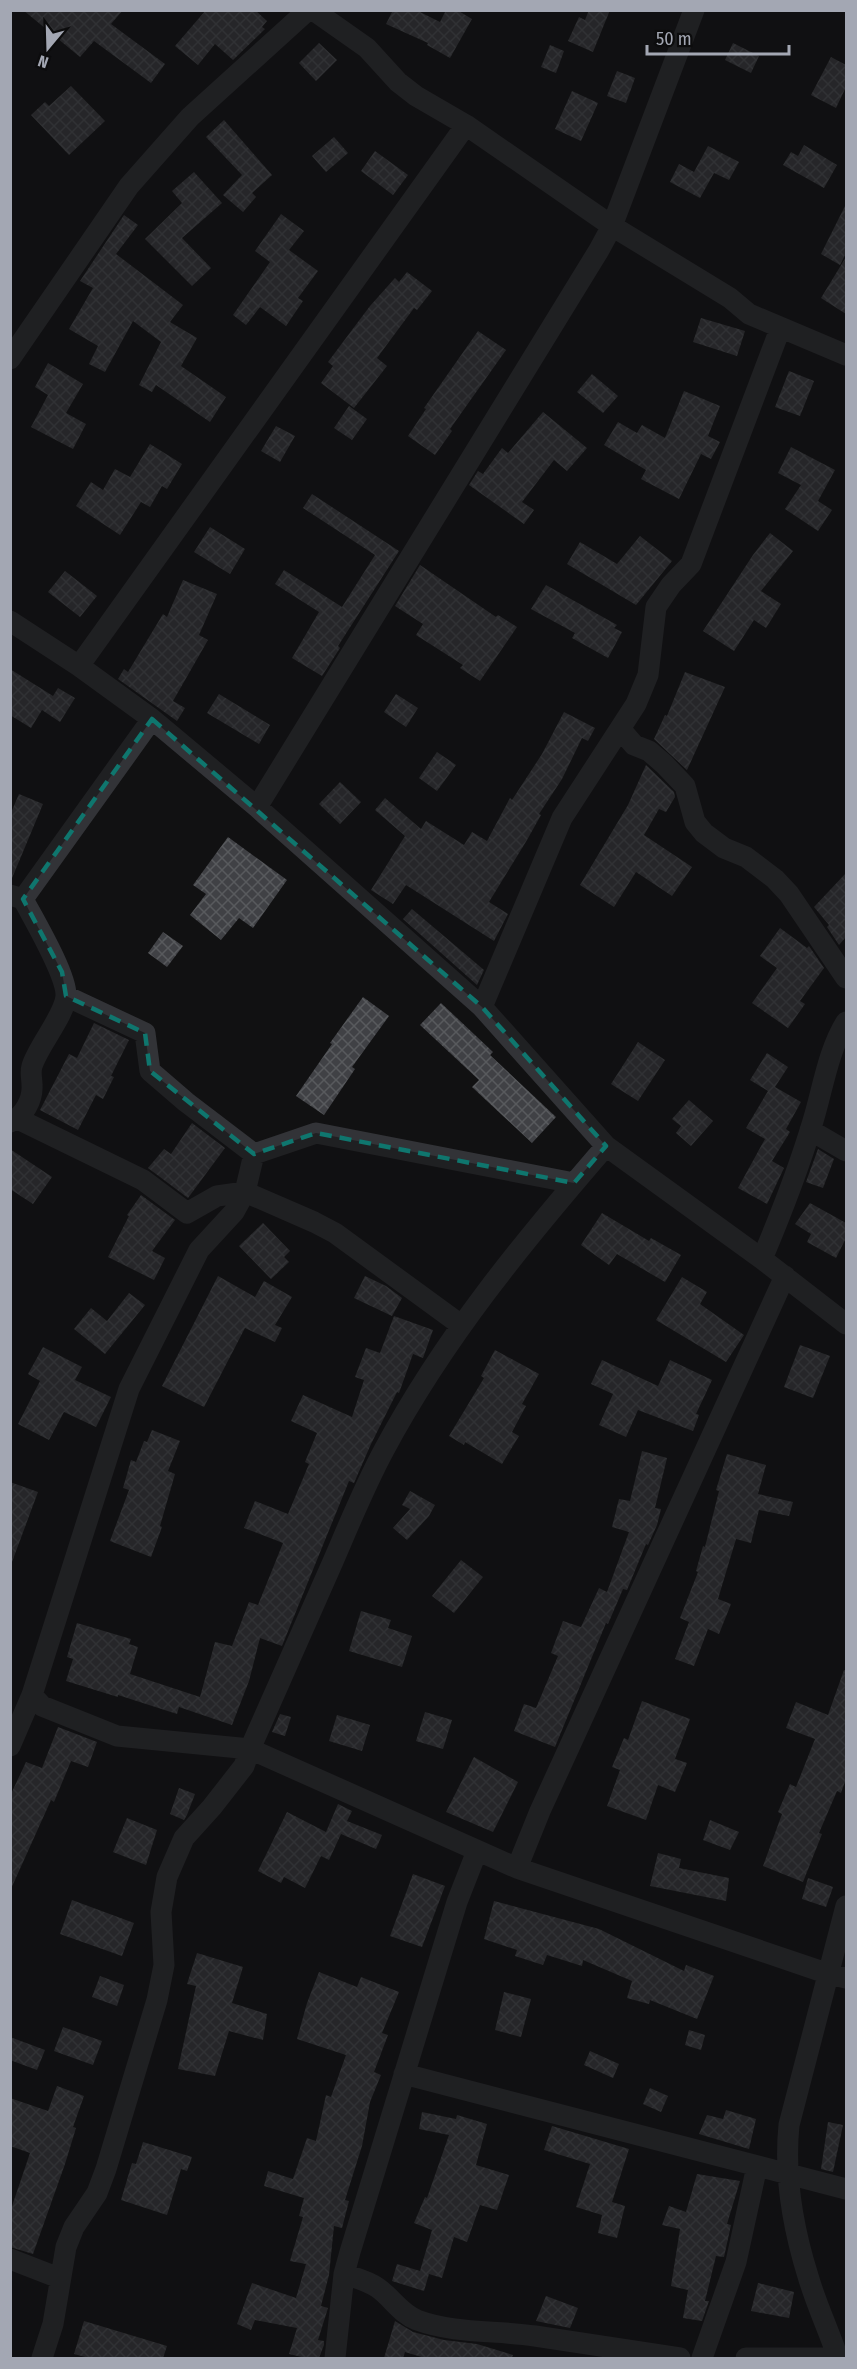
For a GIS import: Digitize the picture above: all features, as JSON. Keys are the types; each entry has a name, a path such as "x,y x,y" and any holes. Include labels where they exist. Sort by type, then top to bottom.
{"street":[{"path":"10,359 129,186 190,117 308,10"},
{"path":"313,10 367,48 398,82 416,96 466,125 612,226 730,298 748,314 846,355"},
{"path":"257,807 612,226 694,10"},
{"path":"79,666 466,125"},
{"path":"482,1006 562,818 631,715 648,675 657,607 671,585 691,564 780,329"},
{"path":"10,621 79,666 152,719 257,807 482,1006 606,1146 785,1276 846,1324"},
{"path":"152,719 17,897 62,972 66,996 53,1027 36,1055 31,1070 33,1088 29,1104 14,1121 143,1180 188,1213 217,1196 245,1192 314,1222 335,1233 461,1325"},
{"path":"621,730 633,745 649,751 686,786 695,822 704,833 724,848 746,857 775,879 789,894 846,978"},
{"path":"66,996 146,1033 150,1071 254,1154"},
{"path":"762,1259 783,1208 810,1130 833,1049 846,1022"},
{"path":"810,1130 846,1150"},
{"path":"254,1154 316,1133 574,1183"},
{"path":"42,2358 53,2324 66,2247 74,2227 97,2193 106,2169 157,2000 164,1965 161,1912 166,1877 183,1838 212,1807 244,1766 383,1450 461,1325 502,1270 606,1146"},
{"path":"10,1746 32,1695 129,1389 200,1250 234,1212 245,1192 254,1154"},
{"path":"517,1868 540,1811 785,1276"},
{"path":"32,1695 42,1706 117,1736 250,1749 517,1868 838,1976"},
{"path":"334,2358 344,2274 457,1902 477,1851"},
{"path":"746,2358 838,2358 808,2277 796,2228 786,2151 789,2125 838,1976 846,1906"},
{"path":"404,2074 846,2189"},
{"path":"702,2358 736,2262 757,2166"},
{"path":"10,2259 59,2278"},
{"path":"344,2274 378,2288 407,2315 443,2326 469,2331 533,2336 680,2358"}],"highlighted area":[{"path":"152,719 482,1007 606,1146 574,1183 316,1133 254,1154 150,1071 145,1033 66,996 62,972 23,899"}],"building":[{"path":"23,10 123,10 111,24 165,64 151,83 94,41 80,57"},
{"path":"206,10 255,10 267,21 262,27 265,29 233,60 215,44 198,65 175,46"},
{"path":"393,10 416,10 440,22 446,10 457,10 472,19 450,58 427,45 428,43 386,24"},
{"path":"589,10 610,10 593,52 568,41 579,17 585,20"},
{"path":"319,43 337,60 316,81 299,63"},
{"path":"733,43 759,56 751,73 725,60"},
{"path":"550,45 564,51 556,73 541,67"},
{"path":"831,57 846,65 846,87 836,108 811,95"},
{"path":"617,71 635,78 626,103 607,96"},
{"path":"71,86 105,121 69,155 31,115 45,102 49,106"},
{"path":"572,91 598,103 581,141 555,129"},
{"path":"224,120 272,175 252,193 256,197 243,212 223,195 242,175 206,137"},
{"path":"334,137 348,153 326,172 312,156"},
{"path":"804,145 837,165 824,188 783,165 791,152 798,156"},
{"path":"708,146 739,162 729,180 714,173 700,198 670,182 679,164 694,172"},
{"path":"375,151 408,175 393,195 361,171"},
{"path":"194,172 222,203 182,238 211,268 192,286 145,239 182,203 172,191"},
{"path":"846,204 846,253 840,265 821,254"},
{"path":"281,214 304,231 289,250 318,271 298,298 303,301 286,326 260,307 246,325 233,315 270,262 255,251"},
{"path":"124,215 138,225 116,254 183,305 170,322 197,338 181,366 226,397 210,422 156,385 152,392 139,385 161,342 133,321 105,372 89,364 98,346 69,329 93,288 80,281"},
{"path":"846,257 846,314 821,298"},
{"path":"407,272 432,291 417,310 414,308 377,358 387,366 354,408 321,383 333,366 328,362 370,306 395,278 399,282"},
{"path":"701,318 745,331 737,356 693,342"},
{"path":"478,331 506,350 450,429 452,431 435,455 408,436 426,409 424,408"},
{"path":"48,363 83,384 66,413 86,424 73,449 31,427 48,395 35,387"},
{"path":"789,371 814,381 800,416 775,407"},
{"path":"592,374 618,396 603,413 577,392"},
{"path":"684,391 720,406 708,436 720,442 711,459 701,454 679,499 641,479 646,470 604,445 618,422 637,433 642,425 665,438"},
{"path":"349,406 367,419 352,440 334,428"},
{"path":"543,412 587,448 567,471 554,460 522,502 534,510 524,524 469,485 478,471 483,474 502,448 508,453"},
{"path":"276,426 295,436 280,462 261,451"},
{"path":"150,444 182,464 167,489 162,486 150,507 141,502 120,535 76,506 91,482 103,490 115,469 130,477"},
{"path":"791,447 835,470 818,501 832,510 818,531 785,509 801,485 778,473"},
{"path":"312,494 399,551 338,646 340,648 322,676 292,658 319,612 275,584 284,570 342,607 375,555 303,508"},
{"path":"210,527 245,549 230,574 194,552"},
{"path":"770,533 793,551 761,591 781,604 766,628 754,620 734,651 703,631"},
{"path":"640,536 672,561 636,605 567,564 580,542 617,564"},
{"path":"420,565 496,617 498,615 517,627 480,681 460,668 463,665 416,635 423,624 395,606"},
{"path":"65,571 97,596 80,617 48,592"},
{"path":"183,580 217,594 199,635 208,640 173,701 185,708 177,721 118,679 124,669 128,672 163,614 167,617"},
{"path":"546,585 617,625 614,628 622,632 608,658 572,638 575,633 531,609"},
{"path":"10,669 53,696 58,688 75,698 60,722 42,710 31,728 10,715"},
{"path":"685,672 725,687 687,770 654,739 665,715 667,716"},
{"path":"219,694 270,725 259,744 207,713"},
{"path":"396,694 418,708 406,727 384,712"},
{"path":"564,712 595,728 588,741 582,738 562,779 539,814 541,815 527,840 489,902 508,914 494,941 406,885 393,904 371,890 405,836 375,810 385,798 421,829 426,821 464,845 472,832 487,841 510,798 512,800 542,754"},
{"path":"437,752 456,765 437,791 419,778"},
{"path":"646,765 674,792 675,797 666,812 659,809 644,835 692,867 672,896 636,872 614,907 580,885 628,805"},
{"path":"340,782 361,802 340,824 319,804"},
{"path":"19,794 43,804 10,883 10,815"},
{"path":"228,837 287,880 253,928 239,918 221,940 190,915 206,894 193,885"},
{"path":"846,873 846,937 839,945 827,927 829,925 814,907"},
{"path":"412,909 484,970 477,985 403,919"},
{"path":"780,928 807,948 809,946 824,968 800,1001 805,1004 788,1028 752,1003 777,968 760,956"},
{"path":"163,932 183,946 167,967 148,953"},
{"path":"363,997 389,1016 352,1067 355,1069 324,1115 296,1096"},
{"path":"441,1003 493,1052 490,1055 556,1117 532,1143 472,1087 479,1080 420,1025"},
{"path":"94,1023 129,1040 111,1076 114,1077 103,1099 96,1095 78,1130 40,1110 69,1054 77,1058"},
{"path":"638,1042 665,1060 638,1101 611,1084"},
{"path":"767,1053 788,1067 775,1087 801,1102 786,1129 790,1132 772,1161 784,1168 767,1204 738,1188 765,1139 746,1128 768,1091 750,1080"},
{"path":"689,1100 713,1121 691,1146 676,1133 681,1126 672,1119"},
{"path":"192,1123 225,1148 188,1198 148,1168 164,1149 171,1154"},
{"path":"10,1149 52,1177 33,1204 10,1189"},
{"path":"818,1149 834,1159 823,1188 806,1182"},
{"path":"141,1195 175,1220 152,1251 165,1258 154,1280 108,1257 129,1216 127,1215"},
{"path":"810,1203 846,1223 846,1238 836,1258 807,1242 811,1234 795,1224"},
{"path":"602,1213 649,1241 651,1238 681,1255 665,1282 617,1254 609,1265 581,1245"},
{"path":"263,1223 290,1251 284,1257 289,1262 271,1279 239,1246"},
{"path":"218,1276 255,1297 264,1281 292,1297 275,1325 282,1328 275,1342 245,1328 204,1407 162,1386"},
{"path":"365,1276 386,1286 402,1298 392,1316 354,1298"},
{"path":"682,1277 707,1292 700,1304 744,1335 726,1362 656,1320"},
{"path":"129,1293 145,1305 105,1354 74,1329 91,1308 107,1321"},
{"path":"394,1316 433,1330 423,1358 413,1354 399,1393 397,1392 371,1444 354,1483 349,1481 282,1646 260,1638 249,1681 232,1725 179,1707 177,1714 66,1681 73,1659 67,1657 77,1623 131,1639 129,1644 138,1647 130,1674 200,1697 215,1642 232,1646 249,1602 258,1605 283,1543 244,1528 255,1501 288,1514 309,1464 305,1462 317,1433 291,1421 303,1395 352,1417 364,1380 355,1377 366,1348 380,1353"},
{"path":"800,1345 830,1356 813,1398 784,1387"},
{"path":"43,1347 82,1367 75,1380 111,1397 96,1427 64,1412 49,1440 18,1424 40,1381 28,1374"},
{"path":"495,1350 539,1374 522,1404 526,1406 512,1432 519,1436 502,1464 465,1442 464,1445 449,1436 484,1378 481,1376"},
{"path":"602,1360 658,1386 670,1360 712,1380 696,1414 699,1415 693,1431 638,1410 626,1437 599,1425 613,1394 591,1384"},
{"path":"152,1430 180,1441 168,1471 175,1474 160,1526 162,1527 151,1557 110,1541 129,1490 123,1488 131,1460 136,1462 144,1441 147,1442"},
{"path":"642,1451 667,1458 655,1508 661,1509 657,1525 648,1545 646,1544 627,1590 623,1589 608,1624 606,1623 555,1747 514,1731 524,1704 536,1708 558,1656 551,1653 563,1621 581,1627 599,1588 607,1592 629,1532 612,1527 619,1499 630,1501"},
{"path":"727,1454 766,1465 758,1494 793,1502 789,1516 759,1510 751,1543 736,1539 718,1599 731,1604 719,1634 708,1629 694,1666 675,1659 689,1622 680,1618 698,1572 696,1571 703,1546 705,1547 719,1491 716,1490"},
{"path":"10,1482 38,1492 12,1562 10,1562"},
{"path":"410,1491 435,1505 429,1516 407,1540 393,1528 410,1509 402,1505"},
{"path":"461,1560 483,1577 454,1613 432,1596"},
{"path":"361,1611 391,1620 388,1628 412,1636 402,1667 349,1651"},
{"path":"844,1670 846,1670 846,1779 841,1793 837,1791 819,1833 822,1834 803,1882 763,1866 782,1814 778,1812 790,1784 796,1787 815,1739 786,1728 796,1702 828,1715"},
{"path":"642,1701 690,1719 675,1759 687,1763 675,1792 658,1785 646,1820 607,1806 620,1770 612,1767 624,1738 628,1740"},
{"path":"425,1712 452,1720 443,1749 416,1741"},
{"path":"280,1714 291,1717 285,1736 272,1732"},
{"path":"337,1715 370,1725 362,1751 329,1741"},
{"path":"58,1727 97,1742 88,1767 71,1761 54,1802 51,1800 10,1891 10,1796 26,1762 42,1768"},
{"path":"474,1757 518,1782 493,1832 446,1812"},
{"path":"179,1788 195,1794 184,1820 170,1814"},
{"path":"338,1804 352,1811 347,1821 382,1835 376,1849 341,1834 329,1860 321,1856 305,1888 284,1877 281,1883 258,1871 287,1812 326,1832"},
{"path":"127,1818 157,1830 146,1865 113,1852"},
{"path":"710,1820 739,1832 730,1850 703,1840"},
{"path":"658,1853 681,1859 679,1868 729,1878 726,1901 650,1886"},
{"path":"413,1874 445,1886 422,1947 390,1936"},
{"path":"808,1878 833,1887 826,1907 802,1899"},
{"path":"72,1900 134,1923 122,1956 60,1934"},
{"path":"494,1901 599,1929 684,1971 686,1965 714,1976 697,2019 650,2000 649,2004 627,1998 632,1981 583,1960 582,1966 547,1955 543,1965 515,1956 517,1950 484,1939"},
{"path":"197,1953 243,1967 232,2003 267,2014 263,2040 229,2031 215,2076 178,2069 196,1986 187,1984"},
{"path":"319,1972 357,1987 361,1977 399,1992 382,2033 388,2035 374,2072 381,2075 370,2102 362,2146 345,2200 349,2201 342,2228 334,2226 329,2275 321,2306 328,2308 318,2340 324,2341 324,2345 319,2358 306,2358 289,2354 297,2328 255,2320 251,2330 237,2324 252,2283 296,2298 306,2264 290,2261 303,2217 299,2216 304,2198 264,2186 268,2171 293,2179 307,2138 316,2141 326,2095 331,2097 346,2055 297,2039"},
{"path":"100,1976 124,1985 117,2006 92,1997"},
{"path":"504,1992 531,1999 521,2037 495,2030"},
{"path":"63,2027 102,2041 93,2065 54,2051"},
{"path":"689,2030 705,2035 701,2050 685,2045"},
{"path":"10,2037 45,2050 37,2070 10,2060"},
{"path":"590,2051 619,2064 613,2078 584,2065"},
{"path":"57,2086 84,2096 73,2127 76,2128 65,2164 33,2254 10,2247 10,2212 30,2153 10,2146 10,2098 48,2111"},
{"path":"650,2088 668,2096 661,2112 643,2104"},
{"path":"726,2110 756,2119 749,2149 699,2134 707,2115 723,2119"},
{"path":"422,2112 456,2119 457,2115 487,2124 476,2165 509,2175 497,2210 480,2205 467,2242 454,2237 442,2278 429,2274 424,2291 392,2281 397,2264 420,2271 432,2230 414,2223 425,2197 427,2198 449,2135 419,2129"},
{"path":"828,2122 843,2125 833,2172 821,2169"},
{"path":"552,2126 629,2149 612,2202 625,2206 617,2238 598,2233 602,2215 576,2207 590,2164 544,2150"},
{"path":"143,2142 192,2157 187,2171 181,2169 167,2215 121,2200 132,2163 136,2164"},
{"path":"697,2174 740,2181 727,2224 731,2225 724,2257 716,2256 705,2301 709,2301 702,2321 683,2318 688,2290 671,2286 680,2229 662,2225 669,2206 686,2212"},
{"path":"758,2283 794,2292 789,2318 751,2311"},
{"path":"546,2296 578,2308 570,2328 536,2321"},
{"path":"84,2321 167,2346 163,2358 89,2358 74,2354"},
{"path":"395,2321 413,2332 444,2340 477,2344 513,2355 512,2358 425,2358 405,2352 403,2358 384,2358"}]}
